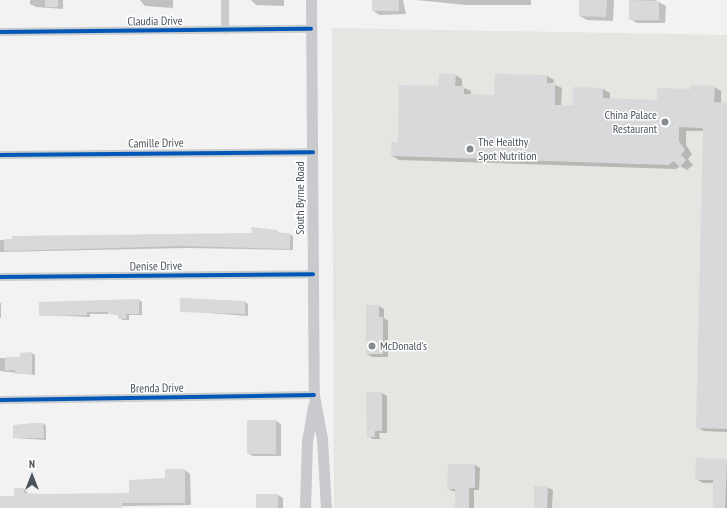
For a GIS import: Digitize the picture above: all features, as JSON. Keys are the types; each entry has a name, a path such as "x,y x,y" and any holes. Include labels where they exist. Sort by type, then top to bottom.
{"main road":[{"name":"South Byrne Road","path":"305,508 307,441 314,396 311,0"},
{"name":"South Byrne Road","path":"314,396 322,439 326,508"}],"street":[{"path":"225,0 226,30"},
{"name":"Claudia Drive","path":"0,32 311,29"},
{"name":"Camille Drive","path":"0,155 313,152"},
{"name":"Denise Drive","path":"0,278 313,274"},
{"name":"Brenda Drive","path":"0,400 314,396"}],"shaded area":[{"path":"332,28 727,35 727,508 334,508"}],"building":[{"path":"45,0 58,0 58,7 45,7"},
{"path":"372,0 399,0 399,11 372,11"},
{"path":"579,0 607,0 606,17 579,16"},
{"path":"629,0 659,1 659,20 629,20"},
{"path":"439,74 456,74 455,86 464,86 464,94 494,95 495,74 547,75 547,83 555,83 555,105 573,105 573,87 603,88 603,98 657,100 657,88 691,89 691,85 715,86 714,102 727,103 727,429 696,428 703,128 679,127 679,141 685,150 681,155 686,160 680,167 673,161 669,165 391,156 391,142 398,142 399,85 438,86"},
{"path":"251,227 277,230 278,233 290,233 290,249 183,246 4,251 4,239 12,239 12,236 252,233"},
{"path":"180,298 245,301 245,314 180,312"},
{"path":"139,299 139,314 126,314 126,319 118,319 118,314 108,314 108,312 87,312 87,315 39,316 39,302"},
{"path":"366,305 379,305 379,317 383,317 383,354 366,354"},
{"path":"32,352 32,374 15,374 15,370 5,370 5,357 20,357 20,353"},
{"path":"366,392 382,392 382,431 375,431 375,437 367,437"},
{"path":"247,420 276,420 276,454 247,454"},
{"path":"43,423 44,438 13,438 13,425"},
{"path":"696,458 727,459 725,508 713,508 713,480 695,480"},
{"path":"448,464 475,464 475,488 469,488 469,508 455,508 455,489 447,489"},
{"path":"165,469 185,469 185,503 122,503 122,508 0,508 0,496 14,496 14,488 24,488 24,493 43,494 129,493 129,480 165,478"},
{"path":"534,486 548,486 547,508 534,508"},
{"path":"256,494 278,494 278,508 256,508"}],"cycle path":[{"path":"0,32 311,29"},
{"path":"0,155 313,152"},
{"path":"0,277 313,274"},
{"path":"0,400 314,395"}],"place":[{"name":"China Palace Restaurant","path":"665,122"},
{"name":"The Healthy Spot Nutrition","path":"470,149"},
{"name":"McDonald's","path":"372,346"}]}
